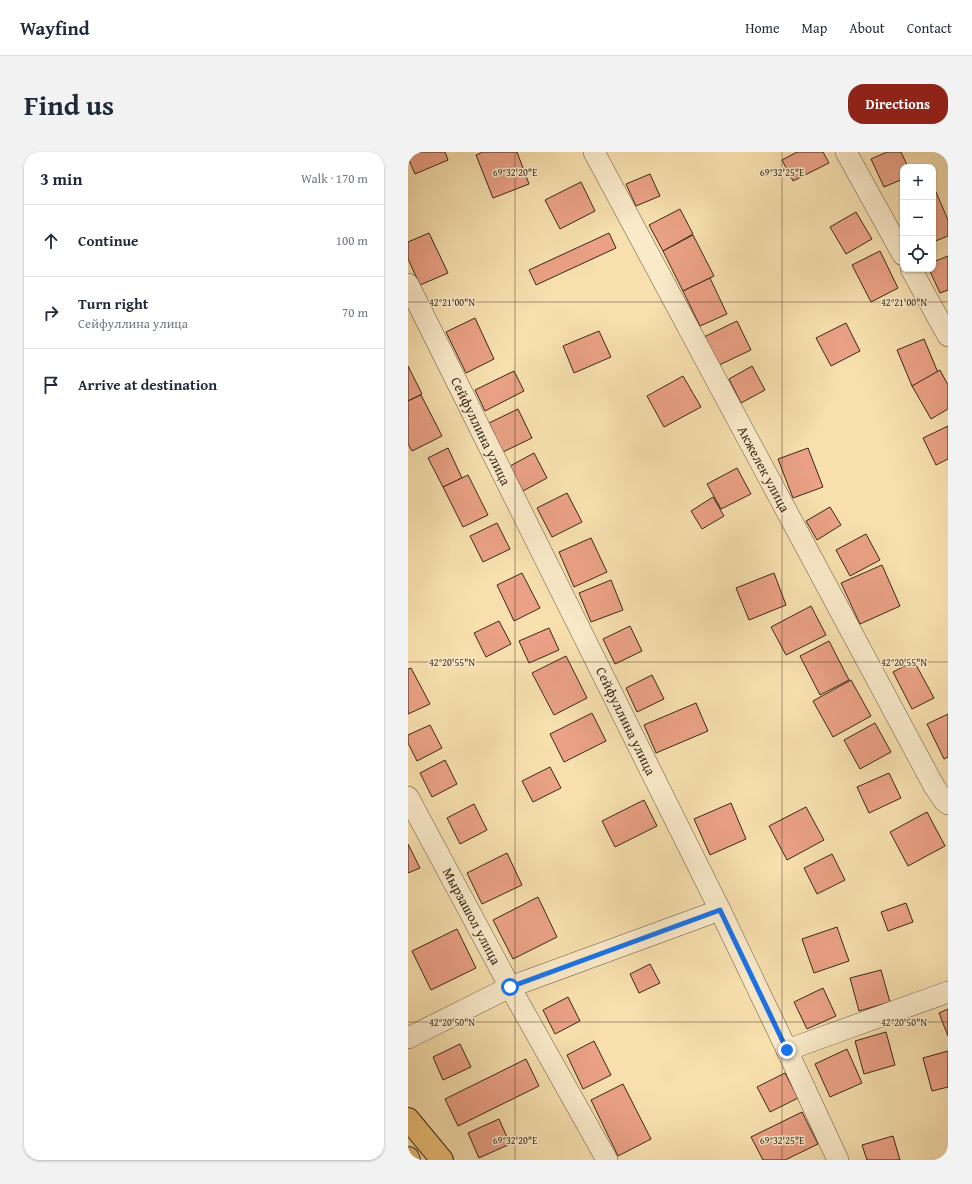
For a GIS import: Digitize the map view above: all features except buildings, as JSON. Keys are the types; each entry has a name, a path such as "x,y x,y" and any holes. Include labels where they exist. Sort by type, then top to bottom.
{"main road":[{"path":"408,1119 442,1160"}],"street":[{"name":"Акжелек улица","path":"594,152 934,786 944,801 948,804"},
{"path":"846,152 900,250"},
{"path":"913,272 948,336"},
{"name":"Сейфуллина улица","path":"408,284 720,910 838,1160"},
{"name":"Мырзашол улица","path":"408,796 510,987 607,1160"},
{"path":"408,1038 510,987 720,910"},
{"path":"787,1050 948,992"}],"route":[{"path":"510,987 720,910 787,1050"}]}
